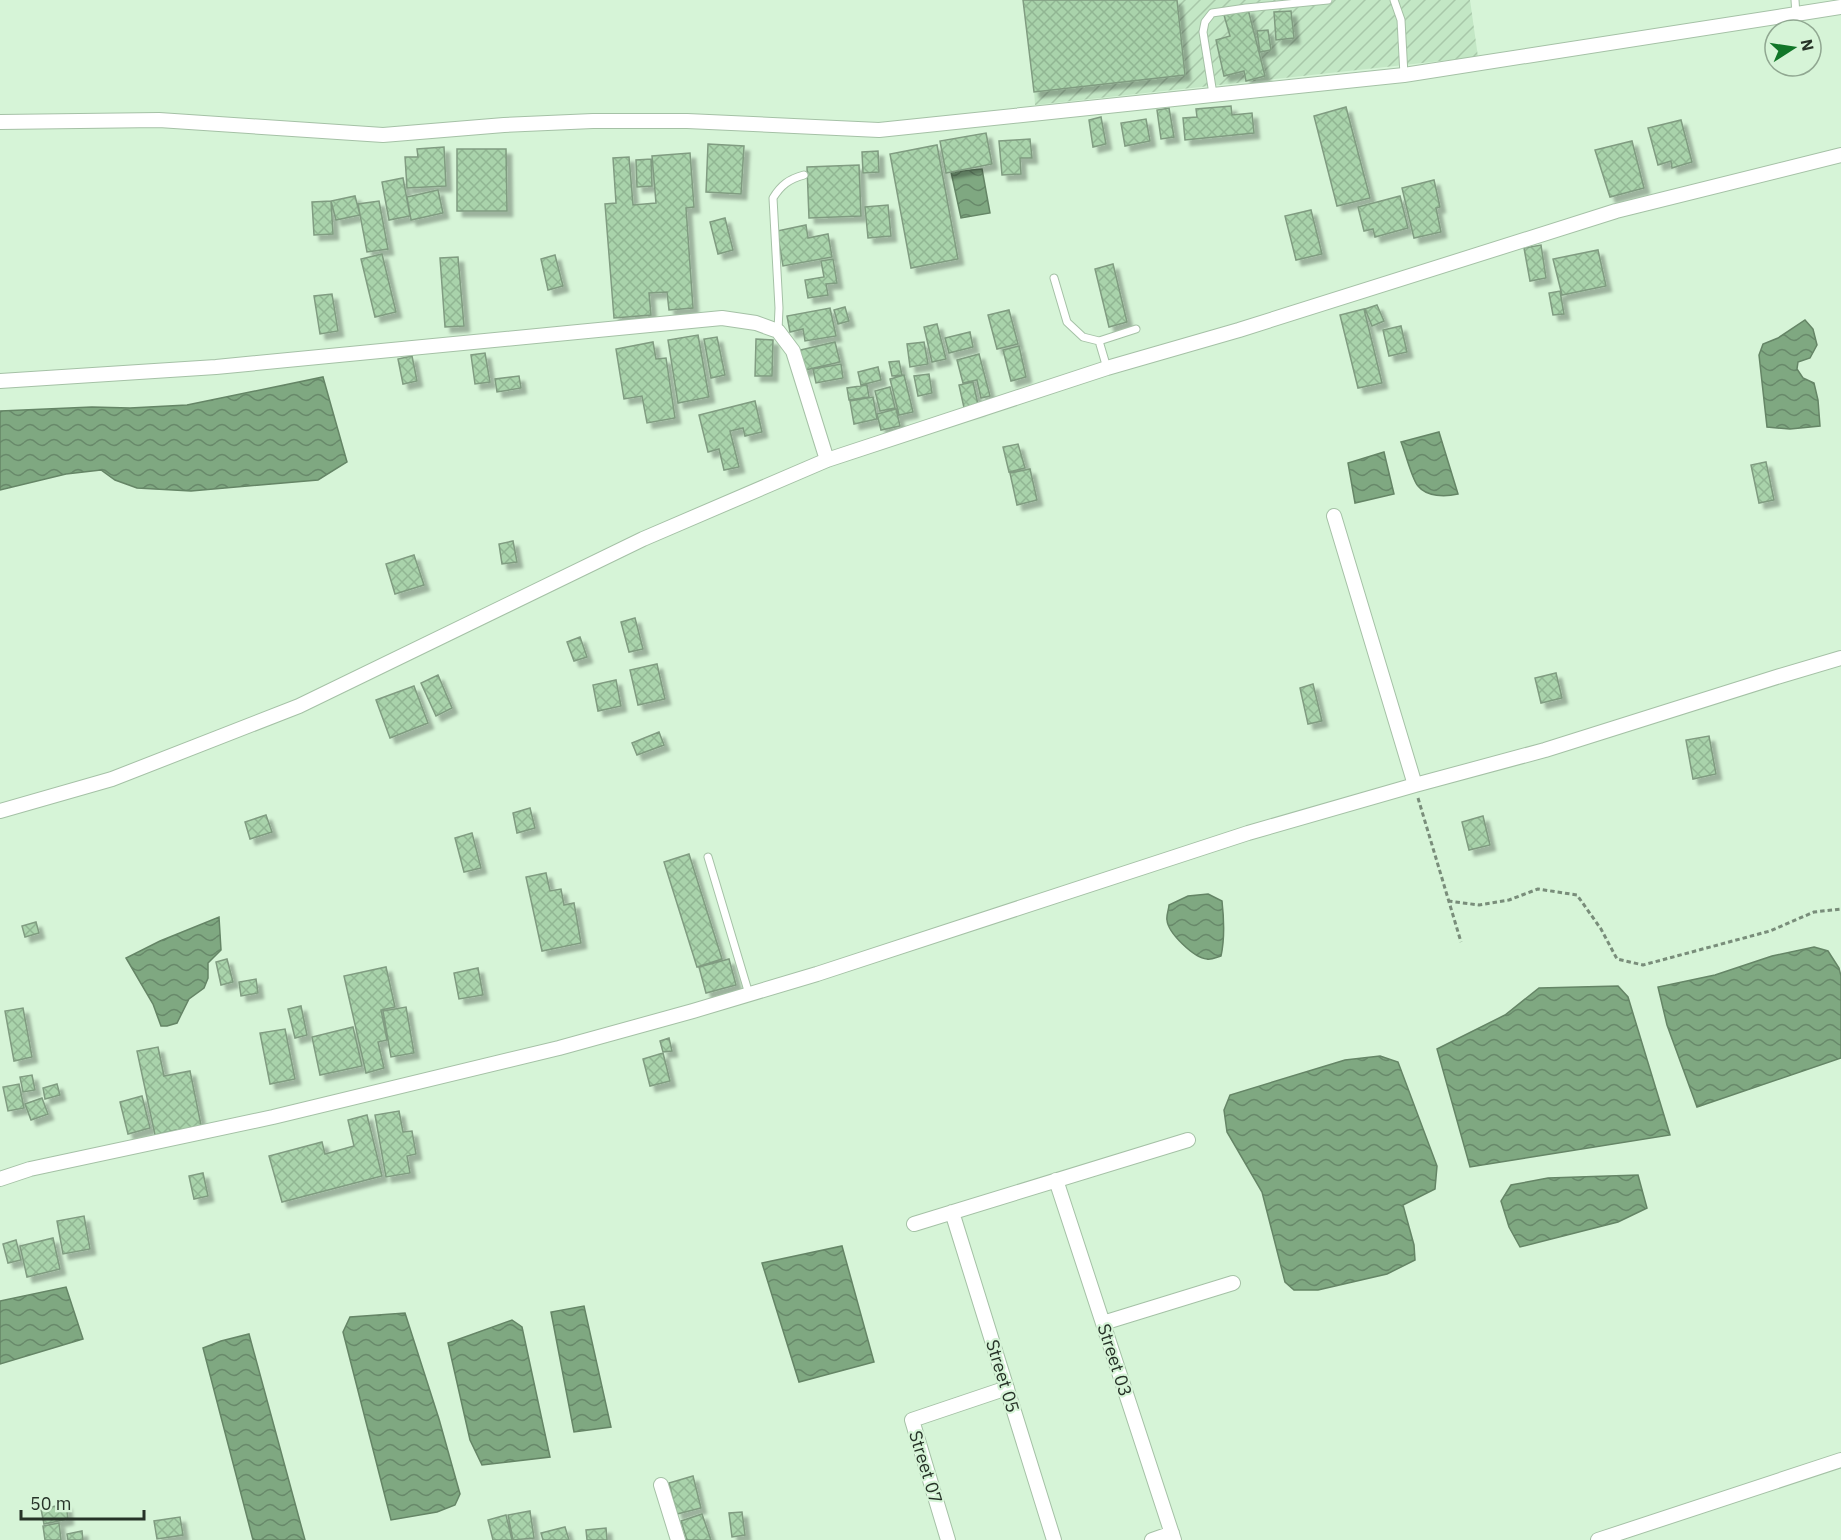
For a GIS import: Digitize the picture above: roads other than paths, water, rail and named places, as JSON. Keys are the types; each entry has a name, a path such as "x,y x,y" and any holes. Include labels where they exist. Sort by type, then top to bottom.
{"street":[{"path":"0,122 159,120 383,135 504,125 593,121 687,121 879,130 1404,75 1841,7"},
{"path":"0,811 112,779 299,706 643,539 828,460 1107,368 1239,330 1616,211 1841,155"},
{"path":"0,381 216,367 722,318 756,323 778,331 793,351 828,460"},
{"path":"1334,516 1415,785"},
{"path":"0,1179 30,1170 273,1117 559,1048 693,1011 828,970 1248,833 1545,750 1841,658"},
{"path":"915,1224 1188,1140"},
{"name":"Street 03","path":"1056,1180 1173,1537"},
{"name":"Street 05","path":"952,1212 1054,1540"},
{"path":"1103,1323 1233,1282"},
{"name":"Street 07","path":"948,1540 912,1420 1007,1389"},
{"path":"1598,1540 1839,1466"},
{"path":"661,1485 678,1540"},
{"path":"1152,1540 1173,1537"}],"lane":[{"path":"1214,94 1203,32 1204,22 1212,13 1328,0"},
{"path":"1394,0 1401,20 1404,75"},
{"path":"1795,0 1796,15"},
{"path":"778,331 779,308 773,198 780,187 791,179 804,175"},
{"path":"1054,278 1066,322 1083,337 1099,341 1136,329"},
{"path":"1099,341 1107,368"},
{"path":"708,858 748,994"}],"water":[{"path":"982,169 990,213 961,218 951,172"},
{"path":"1805,320 1813,329 1817,345 1810,358 1798,362 1797,369 1803,378 1814,383 1820,426 1790,429 1767,427 1759,355 1763,344 1778,338"},
{"path":"323,377 347,462 318,480 191,491 137,488 115,480 101,470 66,474 0,490 0,411 187,405"},
{"path":"1439,432 1458,494 1436,495 1422,490 1413,478 1401,442"},
{"path":"1384,452 1394,494 1355,503 1348,463"},
{"path":"1208,894 1222,901 1224,928 1221,956 1212,959 1202,958 1182,944 1168,925 1167,918 1169,905 1188,896"},
{"path":"219,917 221,950 208,963 208,978 204,988 189,999 177,1023 161,1026 153,1004 126,958 160,941"},
{"path":"1814,947 1828,951 1839,968 1841,976 1841,1058 1697,1107 1667,1025 1658,987 1715,975 1772,956"},
{"path":"1618,986 1628,997 1670,1135 1470,1167 1437,1049 1505,1015 1539,988"},
{"path":"1380,1056 1398,1062 1437,1166 1435,1189 1403,1205 1414,1245 1415,1260 1387,1274 1318,1290 1294,1290 1285,1282 1262,1192 1227,1132 1224,1110 1230,1095 1345,1060"},
{"path":"1638,1175 1647,1208 1618,1222 1520,1247 1509,1227 1501,1201 1511,1185 1548,1178"},
{"path":"842,1246 874,1362 799,1382 762,1263"},
{"path":"66,1287 83,1339 0,1364 0,1301"},
{"path":"584,1306 611,1427 574,1432 551,1312"},
{"path":"405,1313 460,1494 455,1505 437,1512 391,1520 343,1332 350,1317"},
{"path":"512,1320 522,1327 550,1457 482,1465 470,1440 448,1343"},
{"path":"249,1334 305,1540 253,1540 203,1348"}]}
